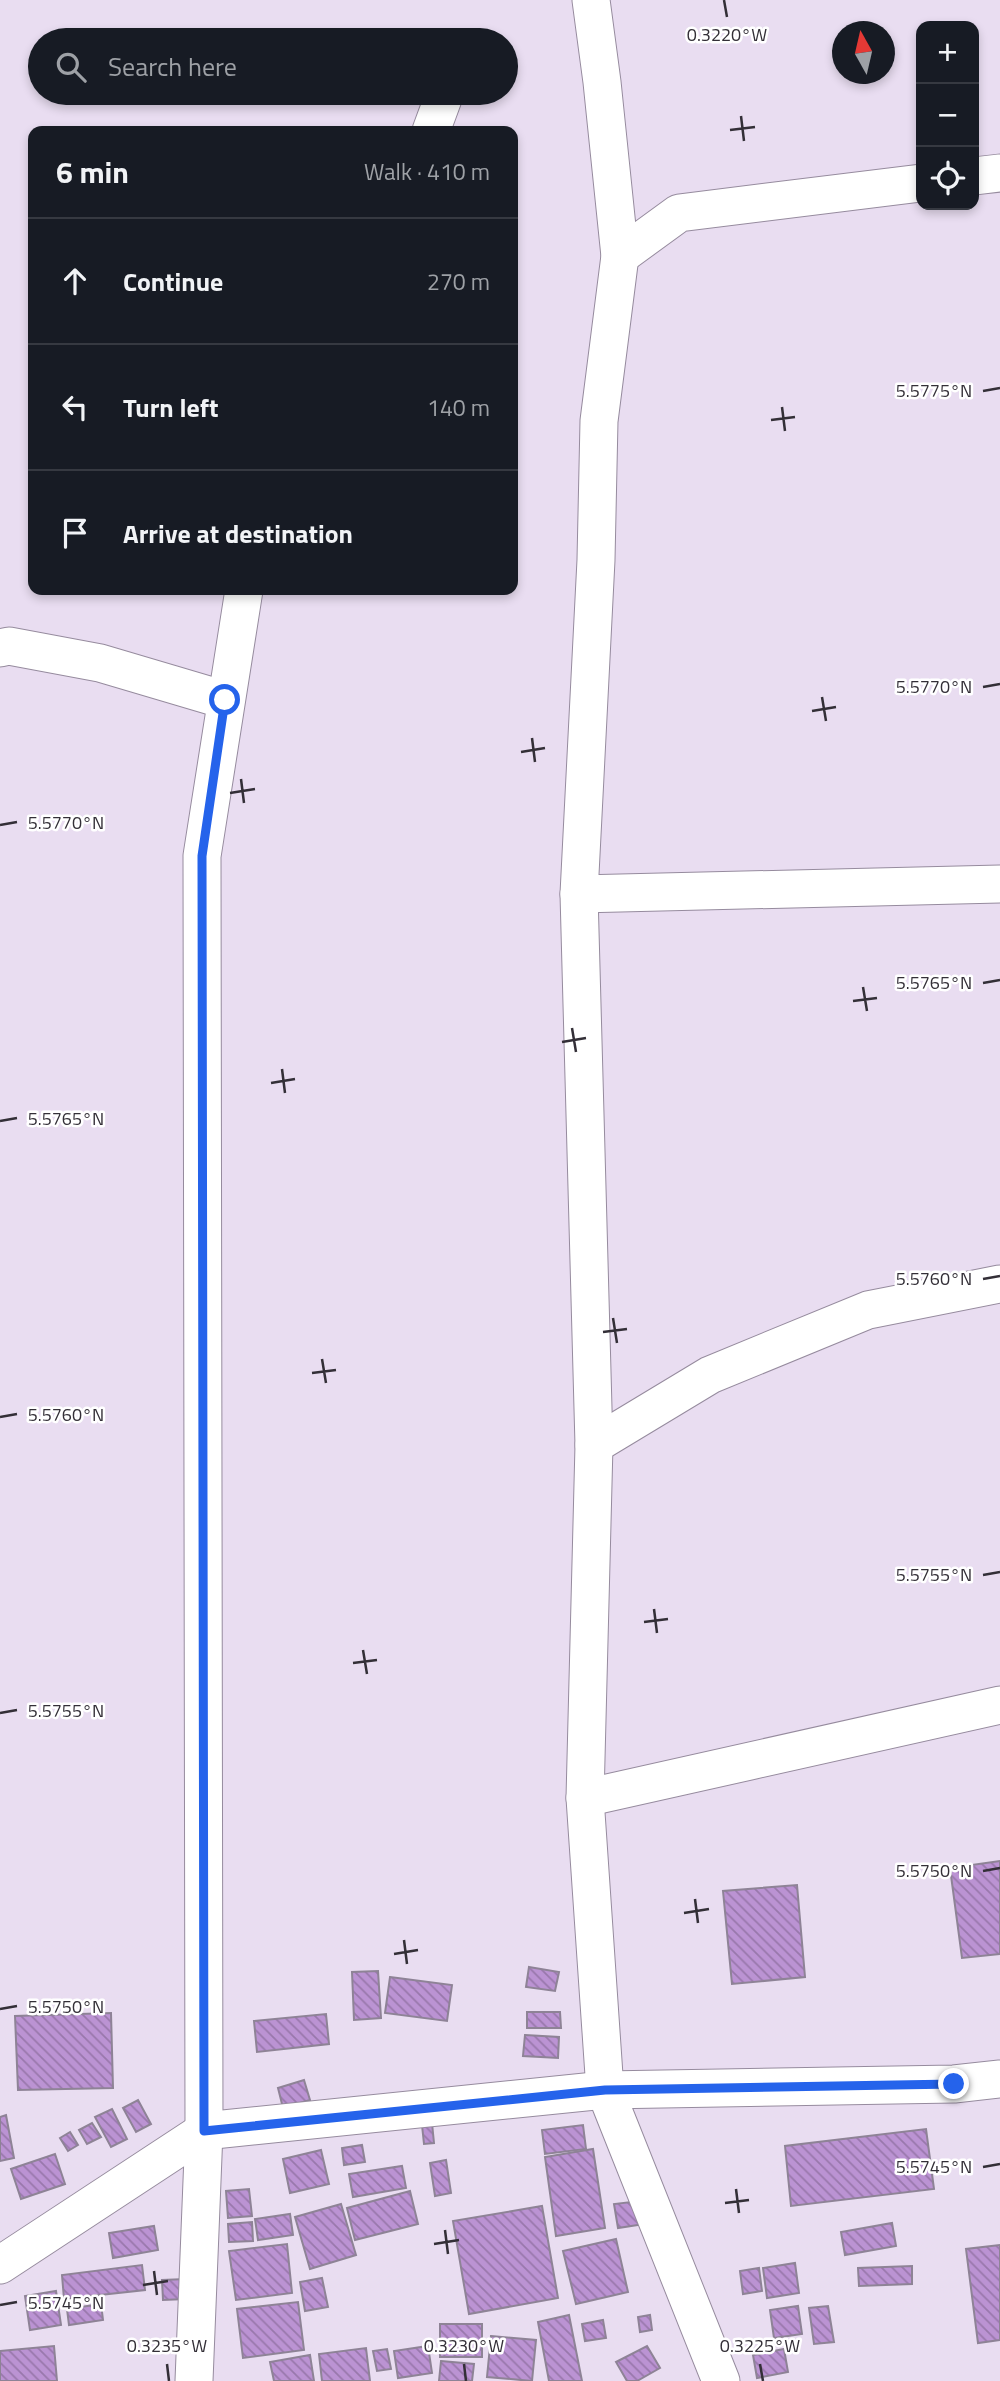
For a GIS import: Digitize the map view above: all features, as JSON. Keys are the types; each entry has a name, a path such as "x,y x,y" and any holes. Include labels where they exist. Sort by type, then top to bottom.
{"street":[{"path":"591,0 620,256 598,421 596,560 579,894 594,1445 585,1798 605,2090 721,2381"},
{"path":"433,126 441,105"},
{"path":"979,175 1000,173"},
{"path":"620,256 678,213 916,184"},
{"path":"194,2381 204,2131 202,856 243,595"},
{"path":"0,648 9,646 100,663 225,700"},
{"path":"579,894 1000,884"},
{"path":"594,1445 710,1375 868,1310 1000,1284"},
{"path":"585,1798 1000,1705"},
{"path":"0,2265 204,2131 605,2090 954,2084 1000,2080"}],"building":[{"path":"1000,1861 1000,1954 962,1958 950,1868"},
{"path":"797,1885 805,1977 732,1984 723,1891"},
{"path":"529,1967 559,1972 555,1991 526,1987"},
{"path":"378,1971 381,2018 354,2020 352,1972"},
{"path":"390,1977 452,1985 447,2021 385,2013"},
{"path":"527,2012 560,2012 561,2028 527,2028"},
{"path":"111,2013 113,2088 18,2090 15,2016"},
{"path":"326,2014 329,2044 257,2052 254,2021"},
{"path":"525,2035 559,2037 558,2058 523,2056"},
{"path":"304,2080 310,2100 283,2108 278,2088"},
{"path":"138,2100 151,2124 136,2132 123,2108"},
{"path":"112,2109 127,2139 111,2147 95,2117"},
{"path":"6,2115 14,2158 0,2161 0,2117"},
{"path":"92,2123 101,2137 87,2144 79,2130"},
{"path":"432,2123 434,2143 424,2144 422,2125"},
{"path":"583,2125 586,2149 545,2154 542,2130"},
{"path":"926,2129 934,2189 791,2206 785,2146"},
{"path":"70,2132 78,2145 68,2151 60,2138"},
{"path":"362,2145 365,2162 344,2165 342,2148"},
{"path":"593,2149 605,2228 556,2236 545,2157"},
{"path":"321,2150 329,2184 290,2193 283,2159"},
{"path":"55,2154 65,2184 21,2199 11,2169"},
{"path":"446,2160 451,2193 435,2196 430,2163"},
{"path":"402,2166 406,2188 353,2197 349,2174"},
{"path":"249,2189 252,2216 228,2218 226,2191"},
{"path":"410,2191 418,2224 355,2240 347,2208"},
{"path":"648,2200 651,2223 618,2228 614,2204"},
{"path":"341,2204 356,2255 310,2269 295,2217"},
{"path":"542,2206 558,2298 469,2314 453,2221"},
{"path":"290,2214 293,2235 258,2240 255,2219"},
{"path":"252,2222 253,2241 229,2242 228,2224"},
{"path":"892,2223 896,2246 845,2255 841,2232"},
{"path":"154,2226 158,2250 113,2258 109,2233"},
{"path":"616,2239 628,2292 576,2304 563,2251"},
{"path":"287,2244 292,2293 236,2300 229,2251"},
{"path":"1000,2245 1000,2340 978,2343 966,2249"},
{"path":"795,2263 799,2293 767,2298 763,2268"},
{"path":"142,2265 145,2290 64,2299 62,2275"},
{"path":"912,2266 912,2284 859,2286 858,2268"},
{"path":"759,2268 762,2291 743,2294 740,2271"},
{"path":"322,2278 328,2307 305,2311 300,2282"},
{"path":"186,2279 186,2299 163,2300 162,2280"},
{"path":"56,2291 61,2325 30,2330 25,2296"},
{"path":"298,2302 304,2350 243,2358 237,2309"},
{"path":"101,2304 103,2320 69,2325 67,2309"},
{"path":"798,2306 802,2334 774,2338 770,2310"},
{"path":"828,2306 834,2342 814,2344 809,2308"},
{"path":"569,2315 582,2381 549,2381 538,2322"},
{"path":"650,2315 652,2330 640,2332 638,2317"},
{"path":"603,2320 606,2338 585,2341 582,2324"},
{"path":"440,2324 482,2324 482,2357 440,2357"},
{"path":"491,2336 536,2340 532,2381 487,2377"},
{"path":"54,2346 57,2381 0,2381 0,2351"},
{"path":"428,2346 432,2373 398,2378 394,2351"},
{"path":"647,2346 660,2368 637,2381 627,2381 616,2362"},
{"path":"366,2348 370,2381 322,2381 319,2354"},
{"path":"387,2349 391,2369 377,2371 373,2351"},
{"path":"784,2349 788,2372 757,2378 753,2355"},
{"path":"310,2355 314,2381 274,2381 270,2362"},
{"path":"441,2361 474,2364 472,2381 439,2381"}],"route":[{"path":"225,700 202,856 204,2131 605,2090 954,2084"}]}
